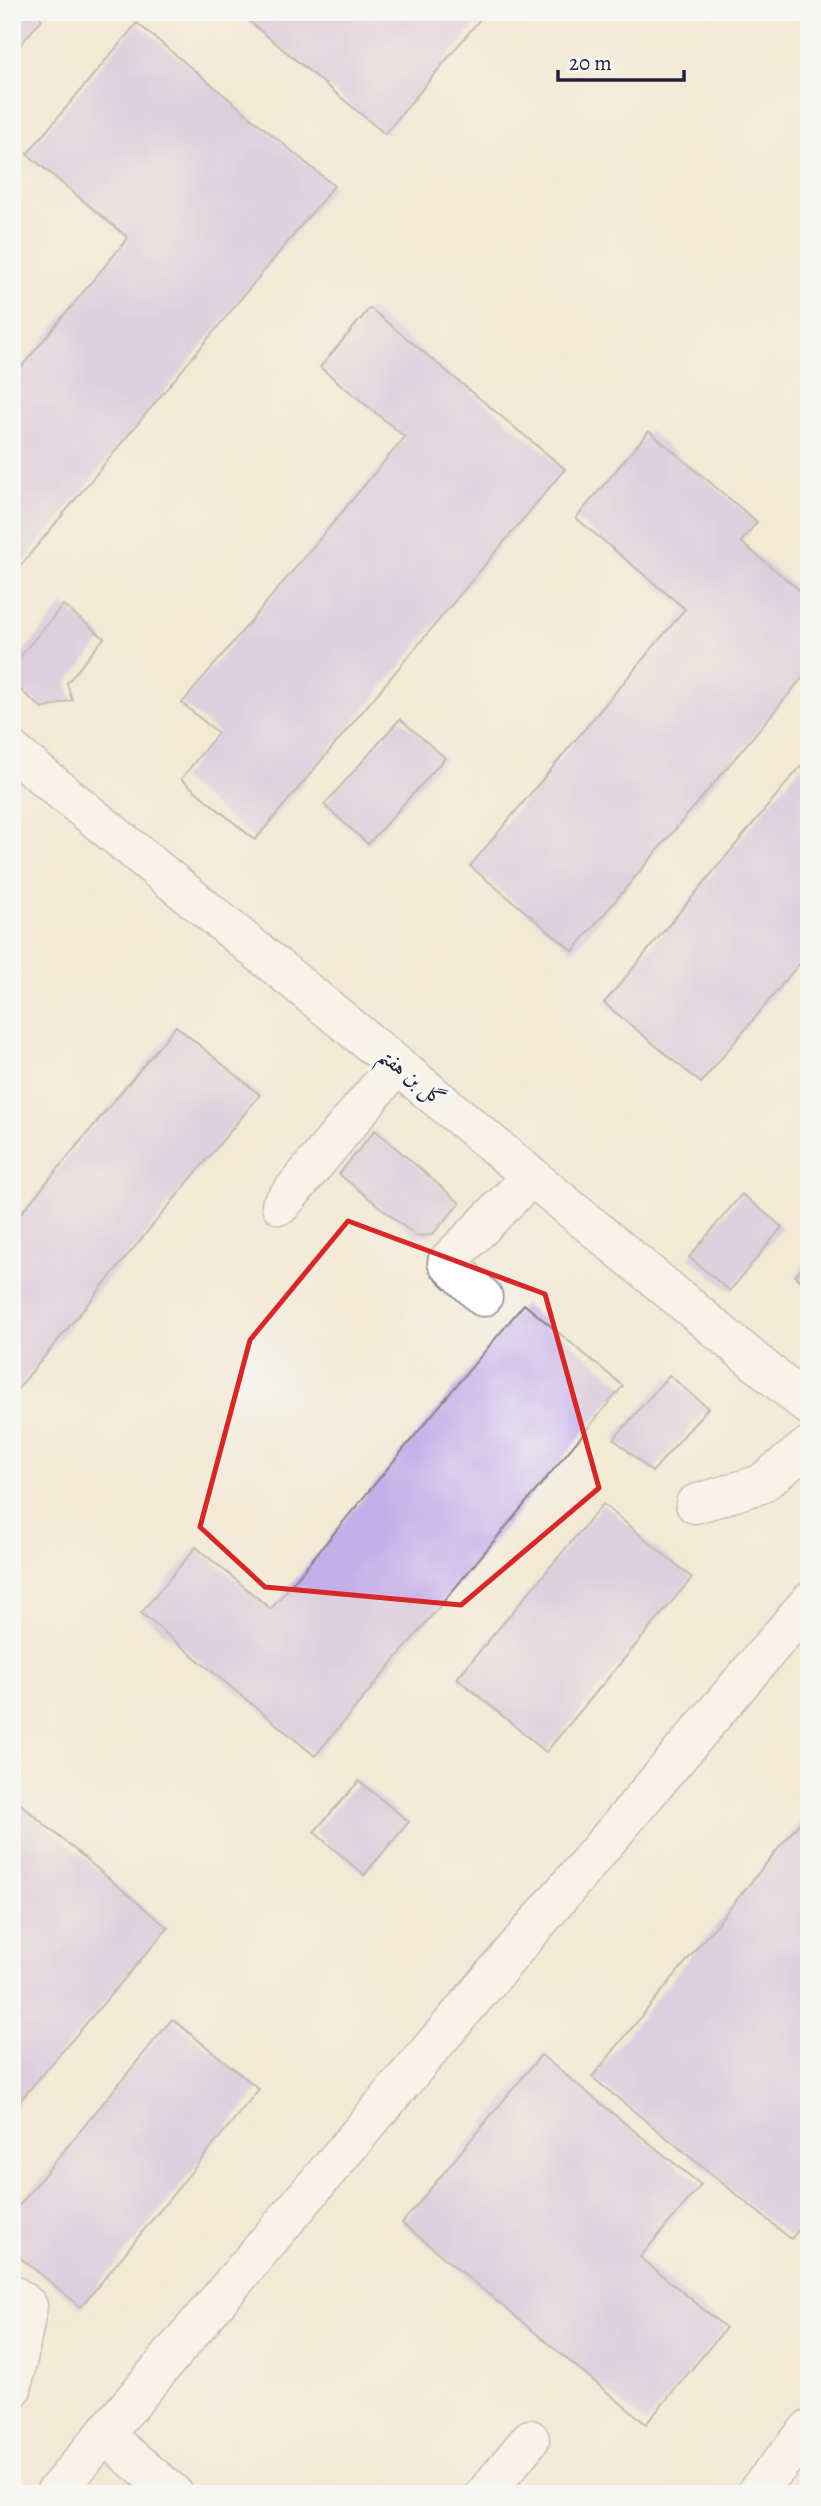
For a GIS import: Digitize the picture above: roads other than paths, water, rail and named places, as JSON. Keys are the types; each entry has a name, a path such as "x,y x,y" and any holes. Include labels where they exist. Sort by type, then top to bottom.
{"street":[{"name":"گل بن هفتم","path":"19,771 397,1065 809,1406"},
{"path":"281,1205 397,1065"},
{"path":"483,1297 447,1262 532,1176"},
{"path":"695,1504 761,1484 809,1446"},
{"path":"54,2494 809,1602"},
{"path":"12,2294 28,2306 12,2389"},
{"path":"755,2494 809,2429"},
{"path":"104,2435 174,2494"},
{"path":"485,2494 530,2439"}]}
